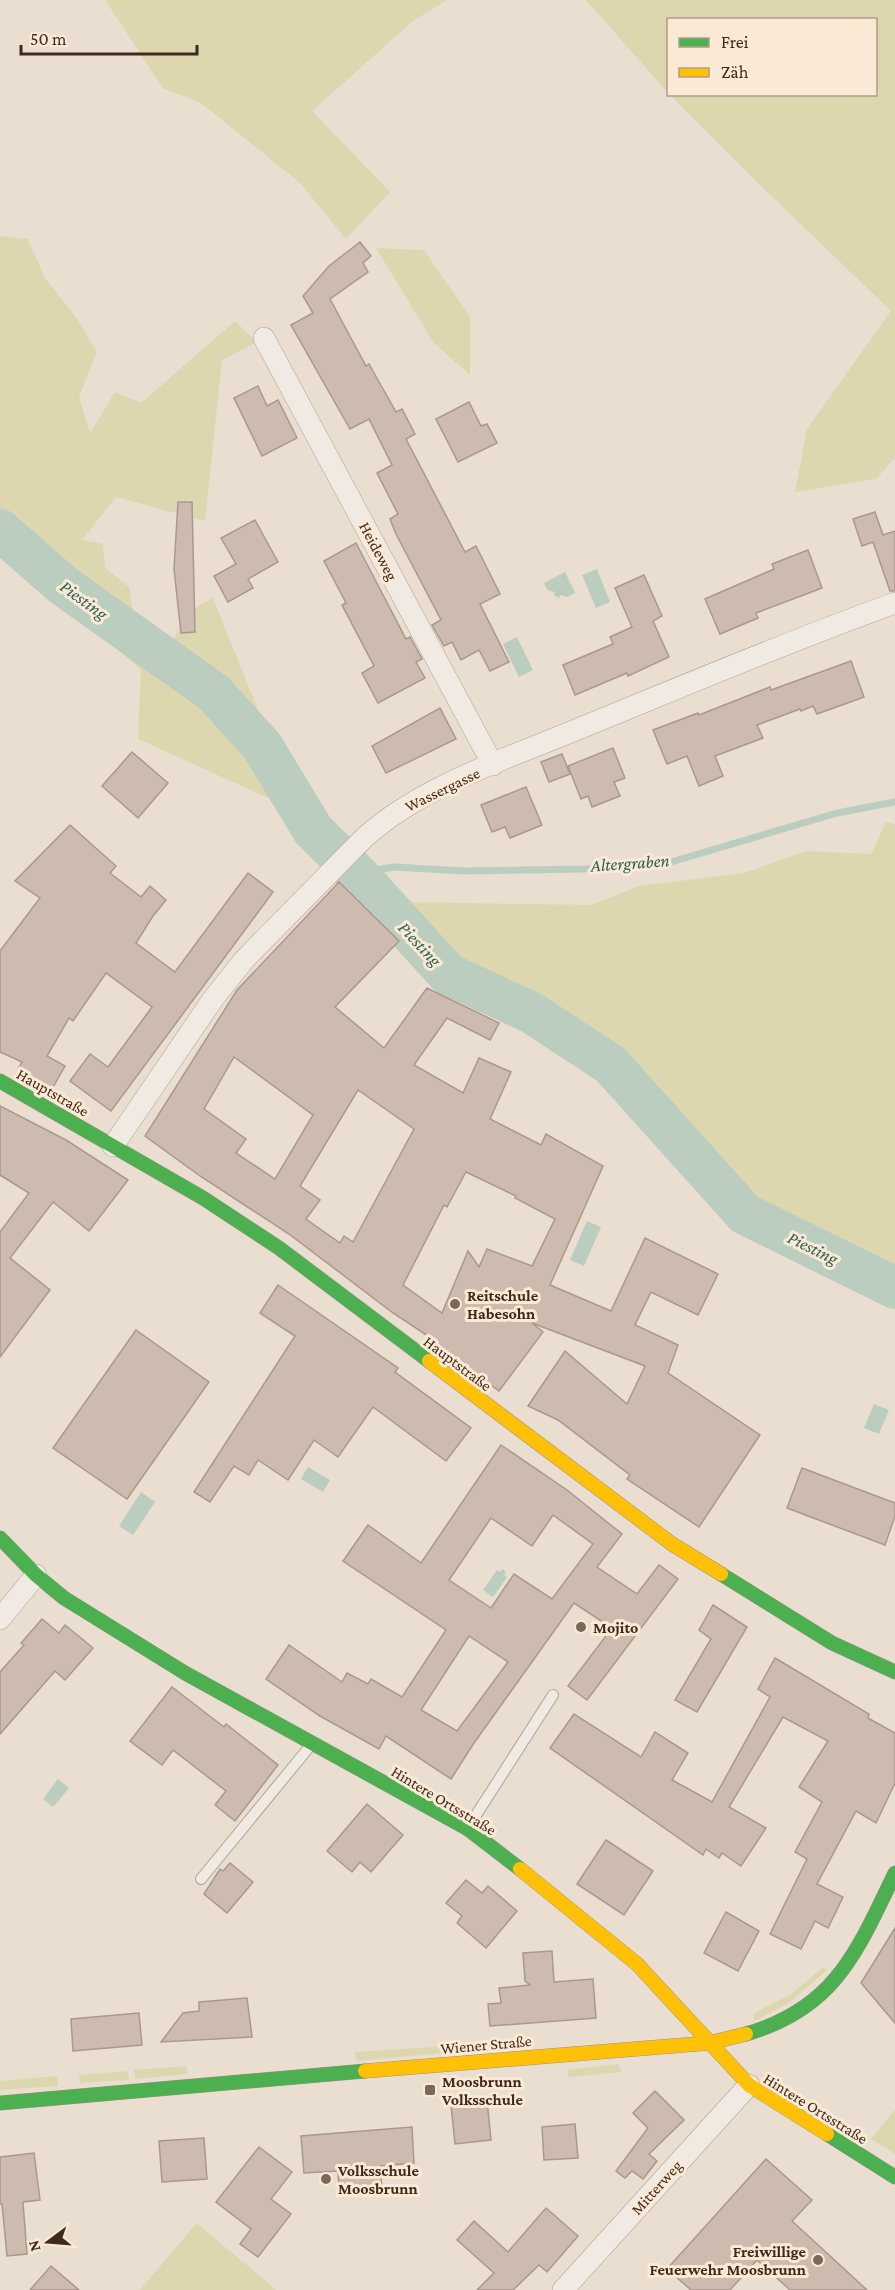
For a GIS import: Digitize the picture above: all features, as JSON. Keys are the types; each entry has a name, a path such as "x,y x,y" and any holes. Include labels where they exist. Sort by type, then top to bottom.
{"main road":[{"name":"Hauptstraße","path":"0,1081 203,1198 279,1248 672,1544 832,1643 895,1672"},
{"name":"Hintere Ortsstraße","path":"0,1538 36,1575 64,1598 185,1673 468,1829 622,1951 660,1987 748,2085 895,2177"},
{"name":"Wiener Straße","path":"0,2103 709,2043 756,2033 801,2011 837,1979 870,1924 895,1873"}],"street":[{"name":"Heideweg","path":"264,338 493,765"},
{"name":"Wassergasse","path":"113,1146 213,999 244,960 386,818 409,804 493,765 790,642 895,603"},
{"path":"0,1619 36,1575"},
{"name":"Mitterweg","path":"563,2290 748,2085"}],"lane":[{"path":"468,1829 553,1695"},
{"path":"201,1879 313,1743"}],"shaded area":[{"path":"105,0 447,0 413,21 312,111 390,192 346,239 300,183 201,103 163,88"},
{"path":"586,0 895,0 895,458 876,479 795,492 807,429 891,311 671,96 877,96 877,18 667,18 667,92"},
{"path":"0,236 28,239 45,278 75,316 97,352 79,397 90,433 115,392 141,403 235,321 257,342 222,360 205,521 116,497 82,540 103,544 105,568 129,587 134,619 172,642 188,612 213,598 299,812 138,739 141,670 0,544"},
{"path":"376,248 424,250 470,317 470,375 434,343"},
{"path":"597,569 610,602 596,608 582,575"},
{"path":"565,572 575,593 567,597 561,595 559,598 554,595 555,592 547,590 544,583"},
{"path":"517,637 533,670 519,677 503,644"},
{"path":"886,822 895,824 895,1274 891,1281 754,1206 665,1111 611,1048 451,960 398,902 591,905 639,886 744,873 806,851 871,854"},
{"path":"587,1221 601,1227 584,1266 570,1260"},
{"path":"874,1404 889,1410 879,1434 864,1428"},
{"path":"308,1467 330,1480 323,1492 301,1479"},
{"path":"141,1492 155,1502 133,1535 119,1526"},
{"path":"502,1569 506,1572 504,1575 507,1577 493,1597 483,1590 497,1570 500,1572"},
{"path":"58,1779 69,1788 53,1807 43,1799"},
{"path":"822,1968 828,1969 790,2002 755,2021 753,2014 791,1994"},
{"path":"525,2041 525,2046 356,2061 355,2052"},
{"path":"618,2064 622,2072 568,2077 567,2070"},
{"path":"186,2066 188,2074 135,2079 134,2070"},
{"path":"128,2071 129,2080 80,2083 79,2075"},
{"path":"57,2076 58,2086 0,2090 0,2081"},
{"path":"895,2110 895,2154 871,2139"},
{"path":"197,2223 276,2290 140,2290"}],"building":[{"path":"360,242 371,256 363,263 368,272 330,299 366,366 369,364 396,412 402,409 415,434 406,439 465,552 476,546 500,594 480,604 509,662 490,671 479,650 461,660 452,642 444,646 432,625 441,620 390,519 398,514 377,473 392,465 369,419 350,429 291,325 313,313 303,296 329,266"},
{"path":"258,386 267,406 278,400 297,438 262,456 234,398"},
{"path":"469,402 481,426 487,424 497,443 458,462 436,419"},
{"path":"178,502 192,502 195,632 181,633 174,569"},
{"path":"875,512 883,535 895,531 895,591 890,591 873,542 862,546 853,519"},
{"path":"255,520 278,562 248,579 253,588 228,602 214,576 236,564 221,538"},
{"path":"356,543 406,639 410,637 422,659 416,662 425,678 378,703 362,673 374,666 342,605 346,603 324,561"},
{"path":"808,550 822,588 756,613 758,618 720,634 705,599 774,569 772,564"},
{"path":"644,575 662,616 653,621 669,657 628,676 627,673 575,695 563,665 613,644 610,637 632,627 615,588"},
{"path":"851,661 864,697 817,714 813,706 801,711 800,709 757,725 763,738 715,756 723,776 699,786 687,756 667,764 653,730 770,687 771,690"},
{"path":"440,708 456,739 386,773 372,746"},
{"path":"613,748 625,778 614,782 620,796 592,807 588,796 581,799 568,766"},
{"path":"132,752 168,783 138,818 102,786"},
{"path":"562,754 570,774 549,782 541,762"},
{"path":"526,787 542,825 510,838 505,827 492,832 481,805"},
{"path":"70,825 116,866 110,873 141,897 150,886 166,900 136,943 175,972 248,873 273,892 111,1111 70,1081 90,1054 108,1067 152,1007 106,973 73,1021 69,1018 47,1056 65,1066 52,1089 18,1069 22,1062 0,1052 0,951 40,898 15,881"},
{"path":"339,882 399,941 335,1007 384,1048 427,988 499,1023 490,1040 447,1018 414,1065 463,1093 479,1058 511,1072 490,1119 541,1145 546,1134 603,1166 550,1285 611,1311 645,1238 718,1274 698,1315 651,1292 635,1325 678,1345 668,1373 760,1435 699,1527 627,1479 630,1475 558,1420 528,1406 565,1351 627,1404 645,1366 532,1323 543,1332 499,1391 289,1234 200,1176 145,1136 237,990","holes":["234,1057 313,1115 275,1179 236,1153 246,1139 204,1109","358,1090 414,1129 353,1242 344,1236 340,1243 306,1219 320,1200 300,1186","466,1172 516,1196 515,1198 555,1219 532,1266 487,1249 479,1267 468,1251 442,1313 403,1285 444,1205 447,1207"]},
{"path":"0,1106 66,1140 128,1180 89,1231 53,1202 10,1258 50,1290 0,1357 0,1232 29,1193 0,1175"},
{"path":"278,1285 398,1368 395,1372 471,1428 446,1461 373,1407 338,1457 314,1440 288,1480 258,1460 249,1475 234,1466 210,1502 194,1492 295,1336 260,1313"},
{"path":"136,1330 209,1382 127,1499 53,1448"},
{"path":"501,1445 567,1490 622,1534 597,1567 637,1594 659,1565 678,1579 587,1700 568,1686 612,1628 574,1603 451,1779 386,1736 379,1749 320,1716 266,1679 289,1645 342,1682 347,1673 368,1684 371,1679 402,1697 446,1630 343,1561 368,1525 421,1563","holes":["553,1515 593,1544 552,1599 514,1574 491,1608 449,1580 491,1518 532,1546","469,1636 508,1662 457,1731 421,1710"]},
{"path":"802,1468 895,1503 895,1516 885,1545 787,1508"},
{"path":"713,1605 747,1627 697,1712 675,1700 711,1639 699,1630"},
{"path":"42,1619 59,1633 65,1625 93,1648 65,1680 55,1671 0,1734 0,1672 24,1645 21,1643"},
{"path":"775,1658 869,1714 868,1718 895,1733 895,1783 876,1823 856,1811 817,1884 843,1897 828,1928 815,1921 801,1949 770,1934 807,1859 795,1852 822,1802 799,1787 828,1741 783,1717 729,1807 766,1828 741,1866 722,1853 719,1858 706,1849 703,1855 550,1748 574,1714 641,1757 655,1732 688,1753 672,1780 712,1802 770,1697 758,1689"},
{"path":"172,1687 224,1727 226,1724 278,1765 235,1821 215,1805 226,1791 173,1750 162,1765 130,1741"},
{"path":"367,1804 403,1835 371,1872 360,1862 352,1872 327,1851"},
{"path":"606,1840 653,1871 624,1915 577,1884"},
{"path":"230,1863 253,1882 227,1913 204,1894 220,1869 223,1871"},
{"path":"466,1880 482,1893 488,1886 517,1911 486,1948 457,1923 462,1916 446,1903"},
{"path":"726,1912 759,1931 738,1971 704,1953"},
{"path":"895,1928 895,2023 861,1983"},
{"path":"552,1951 554,1982 593,1979 596,2018 490,2026 488,2004 501,2003 499,1988 530,1985 525,1981 523,1953"},
{"path":"247,1998 252,2037 161,2042 183,2013 199,2011 199,2002"},
{"path":"139,2013 142,2045 73,2051 71,2019"},
{"path":"655,2091 684,2120 649,2154 657,2161 643,2179 632,2171 625,2178 616,2171 648,2128 633,2113"},
{"path":"487,2100 491,2140 455,2144 451,2105"},
{"path":"575,2124 578,2158 544,2160 542,2127"},
{"path":"412,2127 414,2163 380,2166 382,2189 339,2193 338,2171 304,2173 301,2136"},
{"path":"204,2138 207,2179 162,2182 159,2141"},
{"path":"259,2147 292,2172 271,2199 291,2214 258,2257 240,2244 251,2229 216,2202"},
{"path":"34,2153 40,2200 23,2202 27,2254 7,2256 2,2204 0,2204 0,2157"},
{"path":"766,2159 812,2200 792,2221 867,2290 790,2290 757,2260 730,2290 691,2290 667,2269"},
{"path":"546,2208 578,2236 547,2272 539,2265 513,2290 477,2290 494,2273 457,2240 474,2221 508,2252"},
{"path":"51,2266 79,2290 30,2290"}],"waterway":[{"name":"Piesting","path":"0,530 64,586 214,693 262,746 313,830 357,874 448,974 532,1013 611,1065 745,1214 895,1288"},
{"name":"Altergraben","path":"357,874 393,867 464,871 584,869 671,862 837,813 895,802"}],"traffic: fast":[{"path":"0,1081 203,1198 279,1248 429,1361"},
{"path":"0,1538 36,1575 64,1598 185,1673 468,1829 520,1869"},
{"path":"721,1574 832,1643 895,1672"},
{"path":"746,2034 777,2023 802,2009 823,1992 855,1951 895,1873"},
{"path":"0,2103 365,2071"},
{"path":"827,2134 895,2177"}],"traffic: slow":[{"path":"429,1361 672,1544 721,1574"},
{"path":"520,1869 637,1964 749,2085 827,2134"},
{"path":"365,2071 709,2043 746,2034"}],"place":[{"name":"Reitschule Habesohn","path":"455,1304"},
{"name":"Mojito","path":"581,1627"},
{"name":"Moosbrunn Volksschule","path":"430,2090"},
{"name":"Volksschule Moosbrunn","path":"326,2179"},
{"name":"Freiwillige Feuerwehr Moosbrunn","path":"818,2260"}]}
